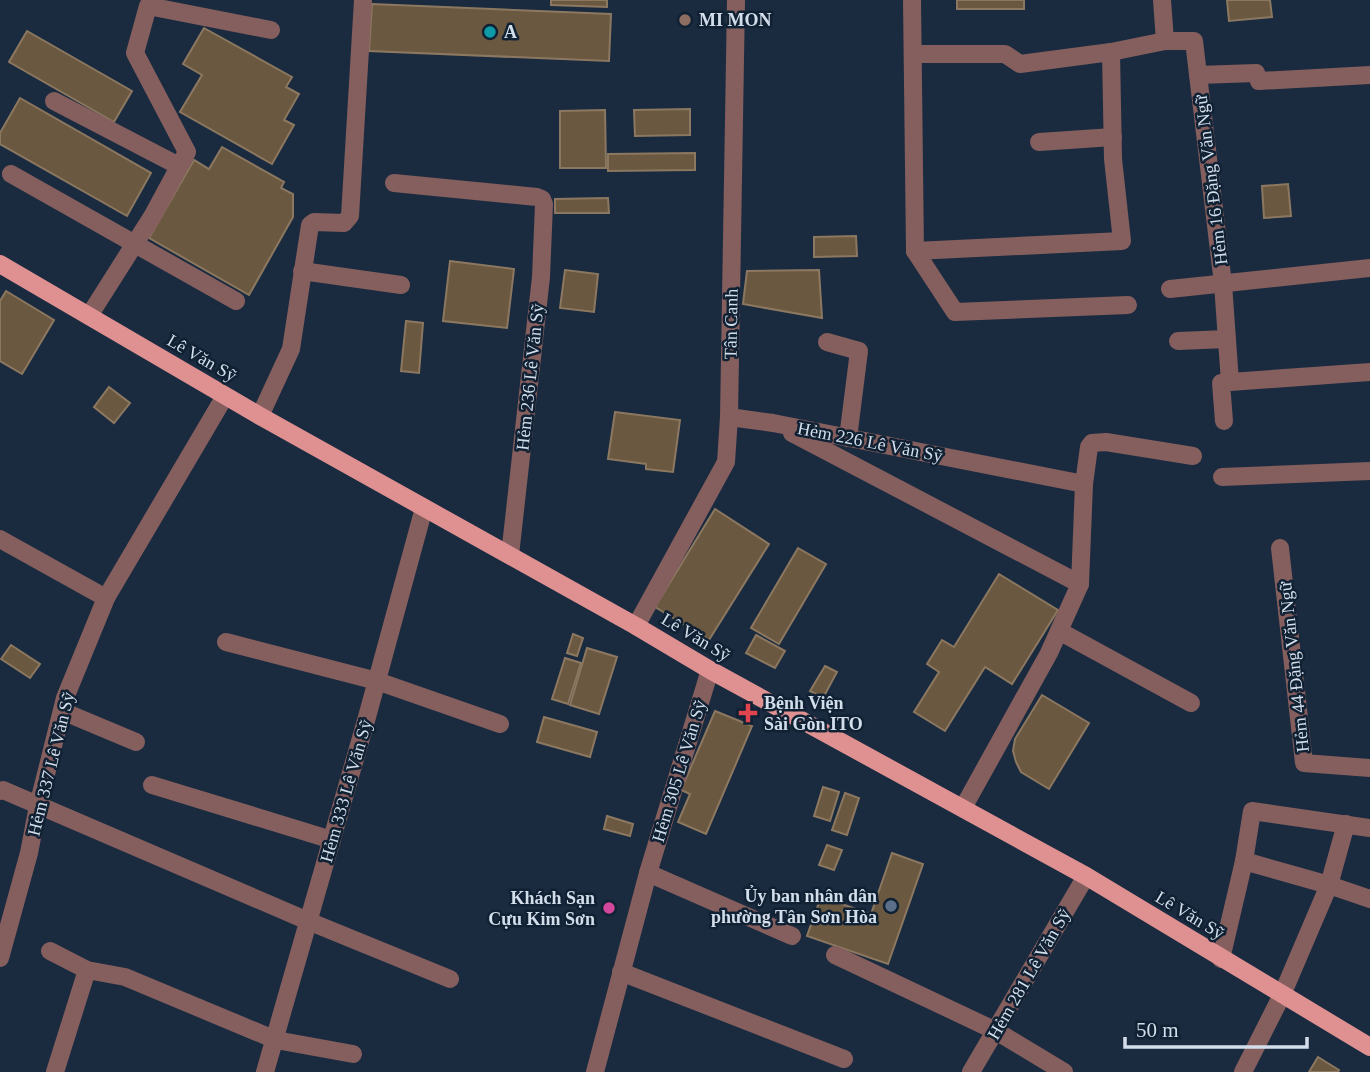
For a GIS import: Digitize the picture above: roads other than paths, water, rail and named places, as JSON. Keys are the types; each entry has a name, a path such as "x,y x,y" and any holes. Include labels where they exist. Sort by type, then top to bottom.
{"main road":[{"name":"Lê Văn Sỹ","path":"0,264 225,396 710,670 1086,876 1370,1047"}],"street":[{"path":"260,416 290,349 310,225 314,222 348,221 363,0"},
{"name":"Tân Canh","path":"636,626 726,462 736,0"},
{"path":"912,0 915,251 955,312 1128,305"},
{"path":"913,54 1005,54 1020,64 1111,52 1165,41 1162,0"},
{"path":"89,316 136,243 187,152 135,53 148,6 271,30"},
{"name":"Hẻm 16 Đặng Văn Ngữ","path":"1165,41 1194,41 1223,285 1370,268"},
{"path":"915,251 1122,241 1112,137 1111,52"},
{"path":"1198,75 1255,73 1259,81 1370,75"},
{"path":"54,101 179,166"},
{"path":"1039,142 1112,137"},
{"path":"11,174 236,301"},
{"name":"Hẻm 236 Lê Văn Sỹ","path":"394,183 542,199 544,204 541,277 509,555"},
{"path":"302,271 401,285"},
{"path":"1170,289 1223,285 1230,382"},
{"path":"1178,341 1227,339"},
{"path":"827,342 859,351 848,438"},
{"path":"1224,421 1221,383 1370,372"},
{"name":"Hẻm 337 Lê Văn Sỹ","path":"0,958 29,853 65,698 106,598 225,396"},
{"path":"729,417 773,423"},
{"name":"Hẻm 226 Lê Văn Sỹ","path":"773,423 1084,484"},
{"name":"Hẻm 226 Lê Văn Sỹ","path":"773,423 1080,584"},
{"path":"963,808 1049,653 1080,584 1084,484 1088,452 1092,443 1105,442 1193,456"},
{"path":"1222,477 1370,471"},
{"name":"Hẻm 333 Lê Văn Sỹ","path":"265,1072 424,508"},
{"path":"0,539 106,598"},
{"name":"Hẻm 44 Đặng Văn Ngữ","path":"1280,548 1304,763 1370,768"},
{"path":"1059,631 1191,702"},
{"path":"226,642 377,681 500,724"},
{"name":"Hẻm 305 Lê Văn Sỹ","path":"595,1072 648,873 710,670"},
{"path":"62,711 136,742"},
{"path":"152,785 332,840"},
{"path":"0,791 450,979"},
{"path":"1221,959 1244,861 1252,811 1370,828"},
{"path":"1243,1072 1282,995 1329,885 1346,824"},
{"path":"1244,861 1370,899"},
{"path":"648,873 792,936"},
{"name":"Hẻm 281 Lê Văn Sỹ","path":"971,1072 1086,876"},
{"path":"50,951 87,970 125,977 275,1040 353,1054"},
{"path":"835,955 996,1031 1064,1072"},
{"path":"55,1072 87,970"},
{"path":"621,972 844,1059"}],"place":[{"name":"MI MON","path":"685,20"},
{"name":"A","path":"490,32"},
{"name":"Bệnh Viện Sài Gòn ITO","path":"748,713"},
{"name":"Ủy ban nhân dân phường Tân Sơn Hòa","path":"891,906"},
{"name":"Khách Sạn Cựu Kim Sơn","path":"609,908"}]}
